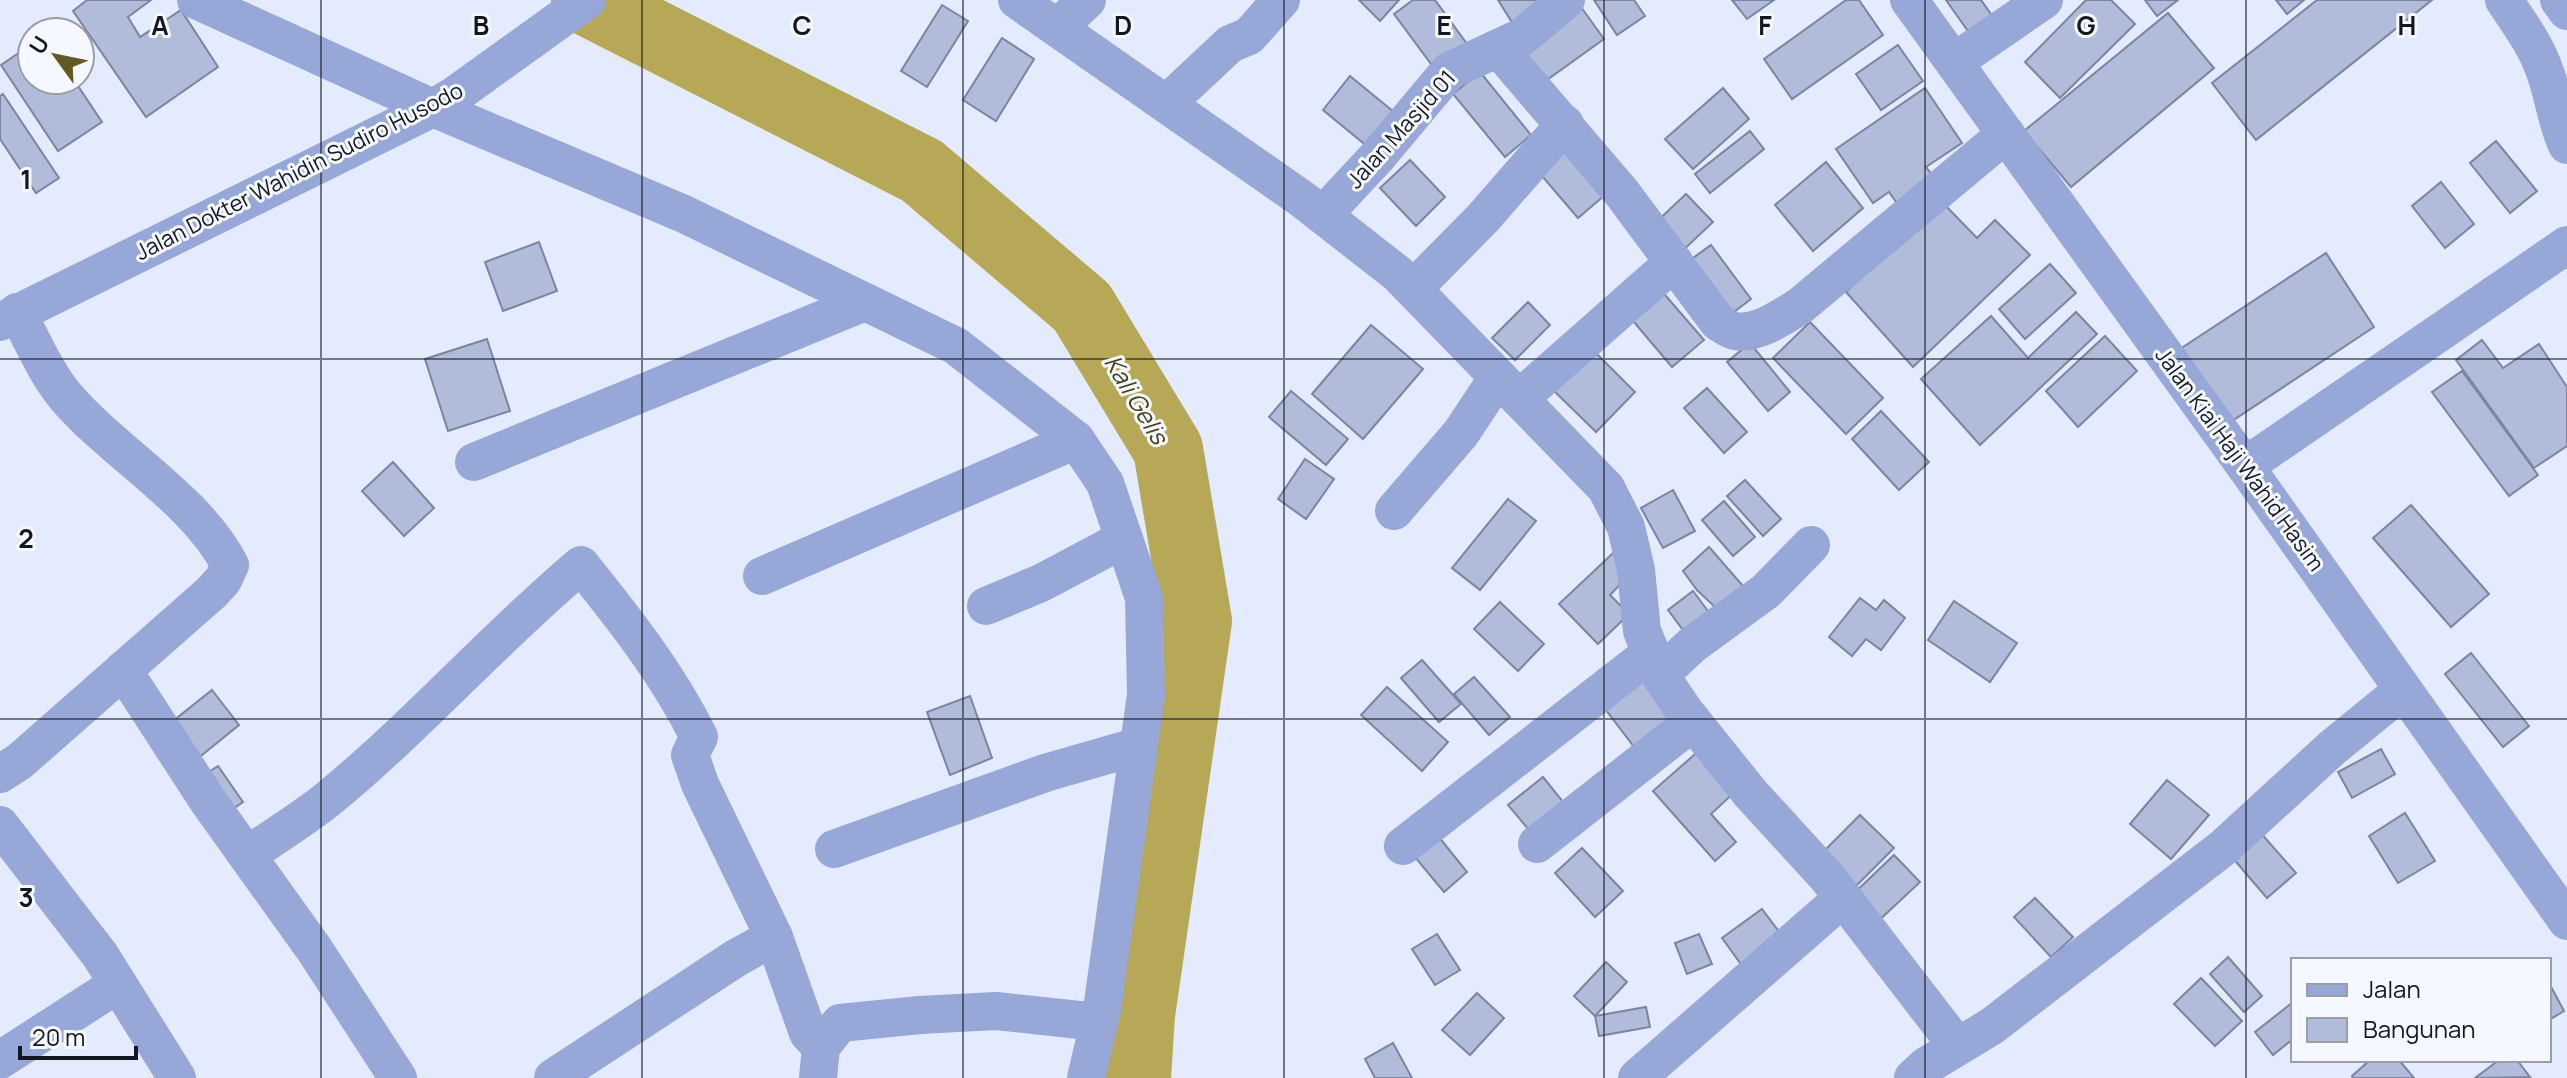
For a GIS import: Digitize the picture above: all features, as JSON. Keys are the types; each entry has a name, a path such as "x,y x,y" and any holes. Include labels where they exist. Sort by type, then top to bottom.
{"street":[{"path":"196,0 213,10 444,101 956,346 1076,440 1105,483 1144,598 1146,695 1098,1022 1086,1078"},
{"name":"Jalan Dokter Wahidin Sudiro Husodo","path":"8,317 444,101 587,0"},
{"path":"1017,0 1323,215 1398,274 1606,488 1626,527 1636,570 1642,631 1656,664 1693,722 1751,794 1827,877 1957,1046"},
{"path":"1058,27 1087,0"},
{"path":"1166,104 1230,44 1249,36 1281,0"},
{"name":"Jalan Masjid 01","path":"1323,215 1377,157 1449,71 1522,37 1566,0"},
{"name":"Jalan Kiai Haji Wahid Hasim","path":"1909,0 2245,466 2567,921"},
{"path":"1954,62 2044,0"},
{"path":"2504,0 2534,44 2567,145"},
{"path":"2559,0 2567,11"},
{"path":"1498,48 1622,193 1718,322 1733,331 1751,330 1769,324 1800,306 2006,134"},
{"path":"1413,289 1483,218 1565,124"},
{"path":"2245,466 2567,245"},
{"path":"1394,511 1461,433 1509,387 1674,262"},
{"path":"474,462 865,302"},
{"path":"0,774 20,761 211,593 223,580 230,565 223,551 195,518 64,395 8,317"},
{"path":"762,576 1076,440"},
{"path":"986,606 1041,583 1124,539"},
{"path":"1403,846 1656,664 1692,645 1766,591 1811,545"},
{"path":"247,855 327,800 428,710 541,599 581,565 653,657 699,737 690,755 700,784 774,937 819,1062"},
{"path":"123,670 208,801 314,949 398,1078"},
{"path":"1913,1078 1926,1066 2004,1016 2224,847 2332,748 2403,690"},
{"path":"1537,844 1693,722"},
{"path":"834,849 1045,773 1139,746"},
{"path":"0,825 100,955 177,1078"},
{"path":"1637,1078 1843,898"},
{"path":"553,1078 736,958 774,937"},
{"path":"0,1060 118,984"},
{"path":"819,1062 840,1023 996,1011 1098,1022"}],"building":[{"path":"87,0 151,0 128,17 140,37 181,10 218,67 146,117 96,44 96,16 76,16 73,11"},
{"path":"1359,0 1399,0 1380,21"},
{"path":"1413,0 1435,0 1470,48 1437,72 1394,14"},
{"path":"1498,0 1552,0 1513,24"},
{"path":"1594,0 1634,0 1645,16 1617,35"},
{"path":"1732,0 1774,0 1747,19"},
{"path":"1846,0 1859,0 1883,35 1792,99 1764,59"},
{"path":"1946,0 1981,0 1998,24 1975,41"},
{"path":"2086,0 2111,0 2135,24 2060,98 2025,62"},
{"path":"2145,0 2178,0 2157,16"},
{"path":"2276,0 2304,0 2287,14"},
{"path":"2317,0 2432,0 2256,140 2212,83"},
{"path":"942,5 968,21 927,87 901,71"},
{"path":"1581,7 1604,39 1537,87 1514,55"},
{"path":"2168,13 2214,68 2071,187 2024,131"},
{"path":"1002,38 1034,59 996,121 963,100"},
{"path":"1898,45 1923,81 1881,110 1856,74"},
{"path":"16,55 16,88 1,65"},
{"path":"1480,72 1531,135 1505,157 1453,94"},
{"path":"1350,76 1400,117 1373,151 1323,110"},
{"path":"1723,88 1749,119 1693,169 1665,139"},
{"path":"1925,88 1962,143 1926,167 1936,180 1899,206 1889,192 1873,203 1836,149"},
{"path":"3,94 59,178 36,193 0,139 0,96"},
{"path":"22,96 85,96 102,122 58,151"},
{"path":"1750,131 1764,149 1710,193 1695,174"},
{"path":"1571,140 1612,189 1578,218 1536,169"},
{"path":"2496,141 2537,191 2510,213 2470,163"},
{"path":"1410,160 1445,197 1416,226 1380,188"},
{"path":"1826,162 1863,208 1813,251 1775,205"},
{"path":"2441,182 2474,224 2445,248 2412,206"},
{"path":"1686,194 1713,222 1678,255 1651,227"},
{"path":"1941,201 1977,238 1995,220 2030,255 1913,367 1846,292"},
{"path":"539,242 557,291 503,311 485,262"},
{"path":"1711,245 1751,299 1723,320 1682,266"},
{"path":"2326,253 2374,327 2223,427 2174,353"},
{"path":"2050,264 2076,293 2025,339 1999,309"},
{"path":"1659,288 1704,340 1672,367 1628,315"},
{"path":"1528,302 1550,325 1515,360 1492,338"},
{"path":"2076,312 2097,334 1980,445 1921,379 1991,316 2028,358"},
{"path":"1810,322 1883,398 1846,434 1773,358"},
{"path":"1371,325 1423,369 1363,439 1312,394"},
{"path":"2105,336 2137,371 2078,427 2046,391"},
{"path":"487,339 510,411 448,431 425,359"},
{"path":"2482,340 2503,368 2539,344 2567,387 2567,446 2534,468 2456,360"},
{"path":"1750,343 1790,392 1768,411 1727,362"},
{"path":"1590,347 1635,392 1596,432 1550,387"},
{"path":"2462,371 2538,475 2509,496 2432,392"},
{"path":"1707,388 1747,432 1724,453 1684,408"},
{"path":"1291,391 1348,439 1326,465 1269,417"},
{"path":"1881,411 1929,462 1899,490 1852,439"},
{"path":"1305,459 1334,479 1306,519 1278,499"},
{"path":"393,462 434,508 404,536 362,491"},
{"path":"1745,480 1781,519 1763,536 1727,496"},
{"path":"1673,490 1695,531 1663,548 1641,508"},
{"path":"1508,499 1536,521 1480,590 1452,568"},
{"path":"1724,501 1755,537 1733,556 1702,520"},
{"path":"2411,505 2489,594 2451,627 2373,538"},
{"path":"1709,547 1743,586 1717,609 1683,571"},
{"path":"1613,553 1633,571 1610,595 1629,614 1598,644 1559,604"},
{"path":"1693,591 1711,615 1686,634 1668,610"},
{"path":"1860,598 1876,610 1884,600 1905,618 1881,650 1866,639 1852,656 1829,637"},
{"path":"1954,601 2017,643 1990,682 1928,640"},
{"path":"1500,602 1544,644 1518,671 1474,629"},
{"path":"2471,653 2529,726 2503,747 2445,674"},
{"path":"1422,660 1461,704 1439,722 1401,678"},
{"path":"1639,669 1679,721 1638,752 1599,701"},
{"path":"1474,677 1510,717 1489,735 1454,694"},
{"path":"1387,687 1448,742 1422,771 1361,715"},
{"path":"212,690 239,725 191,764 163,729"},
{"path":"970,696 992,758 950,775 927,712"},
{"path":"1702,748 1738,789 1711,814 1736,842 1715,861 1653,791"},
{"path":"2381,749 2395,774 2352,798 2338,772"},
{"path":"218,766 243,802 224,815 199,778"},
{"path":"1543,777 1568,808 1534,836 1508,805"},
{"path":"2167,780 2209,815 2171,859 2130,824"},
{"path":"2405,813 2435,861 2398,883 2369,836"},
{"path":"1860,815 1894,848 1855,887 1822,853"},
{"path":"2259,831 2296,873 2267,898 2231,856"},
{"path":"1438,836 1467,872 1444,892 1414,856"},
{"path":"1582,848 1623,891 1595,917 1555,873"},
{"path":"1894,855 1920,882 1873,926 1848,899"},
{"path":"2035,898 2073,937 2051,957 2014,917"},
{"path":"1762,909 1783,937 1743,967 1722,938"},
{"path":"1437,934 1460,970 1435,985 1412,949"},
{"path":"1699,934 1712,964 1687,974 1675,943"},
{"path":"2228,957 2262,996 2244,1012 2210,974"},
{"path":"1606,962 1627,982 1595,1016 1574,996"},
{"path":"2201,978 2242,1021 2215,1046 2174,1004"},
{"path":"2551,987 2564,1011 2551,1019"},
{"path":"1477,993 1504,1018 1470,1055 1442,1030"},
{"path":"2291,1004 2291,1041 2273,1055 2255,1032"},
{"path":"1646,1007 1650,1027 1599,1036 1595,1016"},
{"path":"1393,1043 1412,1078 1375,1078 1365,1059"},
{"path":"2368,1062 2401,1062 2414,1078 2353,1078"},
{"path":"2496,1062 2519,1062 2530,1077 2475,1078"}],"waterway":[{"name":"Kali Gelis","path":"586,0 922,171 1082,307 1168,449 1197,621 1140,1015 1136,1078"}]}
